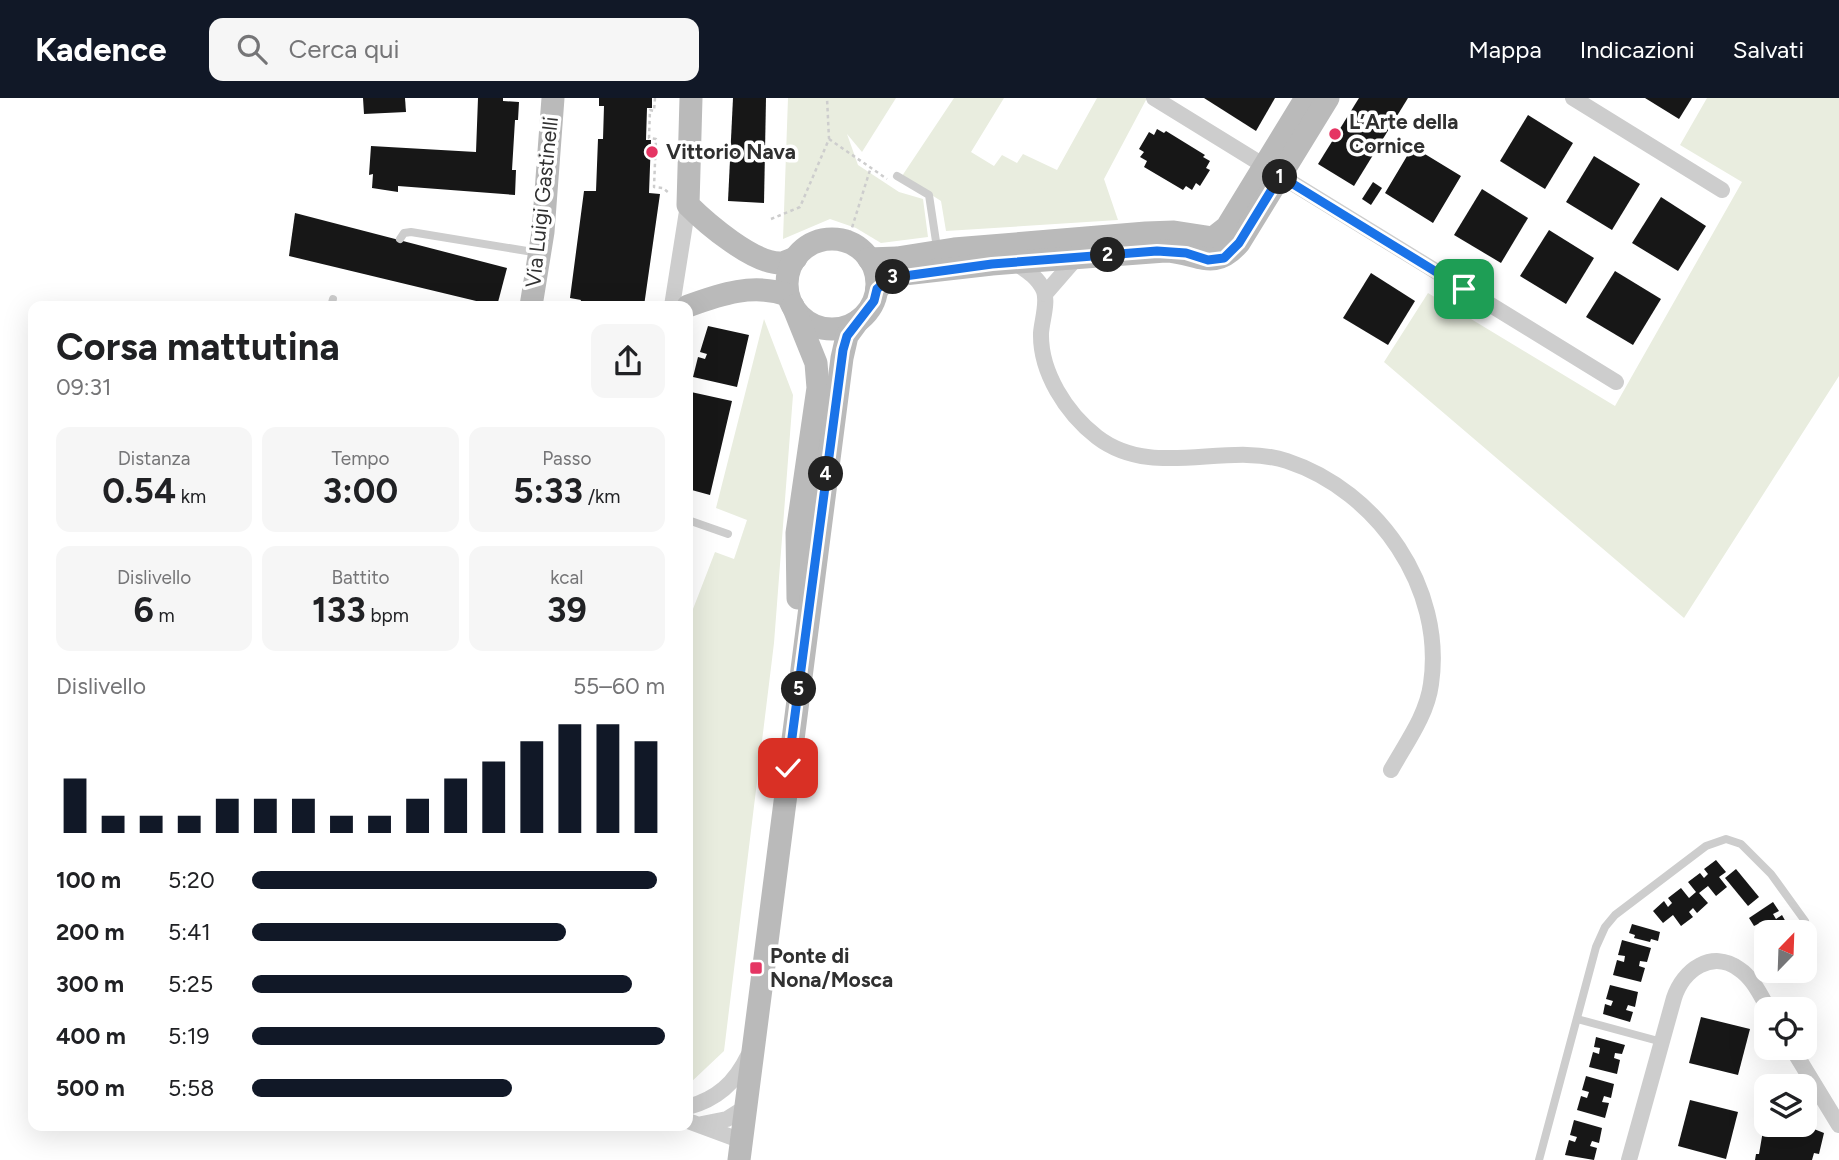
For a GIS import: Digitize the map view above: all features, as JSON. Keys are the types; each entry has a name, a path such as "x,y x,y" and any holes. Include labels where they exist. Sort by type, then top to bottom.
{"main road":[{"name":"Via Luigi Gastinelli","path":"532,301 540,253 553,98"},
{"path":"691,98 679,199 732,240 767,261 782,263 796,258 815,243 839,240 850,243 869,259 876,273 877,289 874,301 847,336 842,358 740,1151"},
{"path":"877,289 890,278 904,274 1078,256 1165,251 1186,253 1208,260 1224,258 1239,243 1306,98"},
{"path":"869,259 1155,233 1185,233 1213,238 1227,227 1328,98"},
{"path":"796,258 790,269 791,301 816,363 818,388 797,533 799,689"},
{"path":"693,305 744,290 766,288 791,301 811,324 822,328 835,329 858,321"}],"street":[{"path":"1154,98 1616,382"},
{"path":"1573,98 1723,190"},
{"path":"672,301 679,199"},
{"path":"1045,294 1078,256"},
{"path":"1014,262 1039,281 1045,294 1041,335 1048,371 1061,400 1098,438 1145,458 1177,459 1210,454 1252,454 1287,461 1338,485 1365,506 1386,529 1422,595 1432,634 1431,684 1421,718 1391,770"},
{"path":"1629,1160 1661,1042 1681,981 1692,970 1706,962 1724,962 1740,969 1760,997"},
{"path":"693,1105 714,1098 736,1077 752,1048"},
{"path":"1799,1060 1839,1125"},
{"path":"714,1098 746,1107"},
{"path":"694,1122 727,1119 746,1107"},
{"path":"694,1122 740,1151"}],"lane":[{"path":"897,176 929,195 938,251"},
{"path":"400,239 404,233 411,232 540,253"},
{"path":"693,522 728,534"},
{"path":"1539,1160 1598,943 1612,918 1715,841 1731,840 1745,848 1780,883 1804,920"},
{"path":"1577,1019 1661,1042"}],"path":[{"path":"655,98 654,111 650,110 649,138 656,139 654,187 663,188 679,199"},
{"path":"771,219 800,207 830,139 827,98"},
{"path":"850,234 870,169"}],"shaded area":[{"path":"788,98 896,98 862,152 847,134 858,165 899,192 923,199 928,237 881,243 856,228 830,219 783,239"},
{"path":"954,98 1004,98 971,152 994,166 1002,155 1017,163 1023,154 1057,170 1097,98 1147,98 1104,179 1118,220 946,231 941,201 902,176"},
{"path":"1707,98 1839,98 1839,376 1684,618 1384,362 1428,293 1615,406 1742,182 1680,145"},
{"path":"764,319 793,395 774,643 724,1051 693,1080 693,609 715,552 734,559 747,520 716,508"}],"building":[{"path":"363,98 405,98 406,112 364,114"},
{"path":"478,98 503,98 503,101 519,102 518,120 515,120 512,170 516,170 515,195 398,186 398,192 372,188 373,174 369,175 371,146 476,152"},
{"path":"599,98 652,98 652,108 647,108 646,140 651,140 649,193 660,194 645,301 581,301 570,298 584,191 596,191 598,139 603,139 604,106 599,106"},
{"path":"733,98 766,98 764,203 728,201"},
{"path":"1204,98 1275,98 1256,131"},
{"path":"1359,98 1408,98 1354,186 1318,164"},
{"path":"1645,98 1692,98 1679,119"},
{"path":"1528,115 1573,143 1545,189 1500,161"},
{"path":"1157,129 1164,133 1166,131 1205,155 1203,157 1210,161 1206,168 1210,170 1200,186 1196,183 1192,190 1186,186 1183,190 1144,167 1147,161 1140,157 1144,152 1139,149 1149,132 1154,135"},
{"path":"1415,148 1461,176 1433,223 1385,193 1410,151 1412,153"},
{"path":"1594,156 1640,184 1612,230 1566,202"},
{"path":"1373,182 1382,188 1371,205 1362,199"},
{"path":"1482,189 1528,218 1501,263 1454,235"},
{"path":"1661,197 1706,226 1678,271 1632,243"},
{"path":"295,213 507,268 498,301 476,301 289,256"},
{"path":"1549,230 1594,258 1566,304 1520,276"},
{"path":"1615,271 1661,299 1633,345 1586,317"},
{"path":"1371,273 1415,301 1388,345 1343,318"},
{"path":"708,326 749,335 737,387 693,377 698,357 705,359 707,354 700,352"},
{"path":"693,392 732,401 710,495 693,490"},
{"path":"1716,860 1726,872 1719,877 1727,887 1716,896 1708,886 1699,893 1708,903 1697,913 1693,908 1689,912 1693,917 1681,926 1673,915 1663,923 1653,911 1664,901 1668,907 1672,903 1668,898 1681,888 1689,898 1696,892 1688,882 1700,873 1704,878 1708,874 1704,869"},
{"path":"1736,869 1759,897 1748,906 1725,878"},
{"path":"1773,902 1779,911 1773,914 1776,919 1782,915 1785,920 1754,920 1754,926 1749,918"},
{"path":"1632,924 1660,932 1658,941 1634,938 1635,935 1629,933"},
{"path":"1622,940 1651,948 1647,962 1640,961 1639,966 1645,968 1641,982 1613,975 1617,960 1624,962 1625,956 1618,955"},
{"path":"1610,985 1638,992 1635,1007 1628,1005 1626,1010 1633,1012 1630,1022 1603,1014 1605,1004 1611,1006 1613,1001 1606,999"},
{"path":"1701,1017 1750,1029 1738,1075 1689,1063"},
{"path":"1596,1037 1625,1045 1622,1054 1615,1053 1614,1058 1620,1060 1617,1074 1589,1067 1593,1052 1599,1054 1600,1048 1594,1047"},
{"path":"1586,1076 1614,1084 1611,1098 1604,1096 1602,1102 1609,1103 1605,1118 1577,1110 1581,1096 1587,1098 1589,1092 1582,1090"},
{"path":"1690,1100 1738,1112 1726,1159 1678,1146"},
{"path":"1574,1120 1602,1128 1599,1143 1592,1141 1590,1146 1597,1148 1594,1160 1565,1155 1569,1140 1575,1142 1577,1137 1570,1135"},
{"path":"1817,1130 1824,1133 1819,1154 1814,1153 1812,1160 1755,1160 1756,1154 1759,1154 1762,1137 1817,1137"}],"place":[{"name":"L’Arte della Cornice","path":"1335,134"},
{"name":"Vittorio Nava","path":"652,152"},
{"name":"Ponte di Nona/Mosca","path":"756,968"}],"route":[{"path":"788,768 843,350 847,336 867,312 877,289 890,278 944,268 1157,251 1176,251 1218,260 1230,254 1239,243 1280,176 1464,289"}]}
